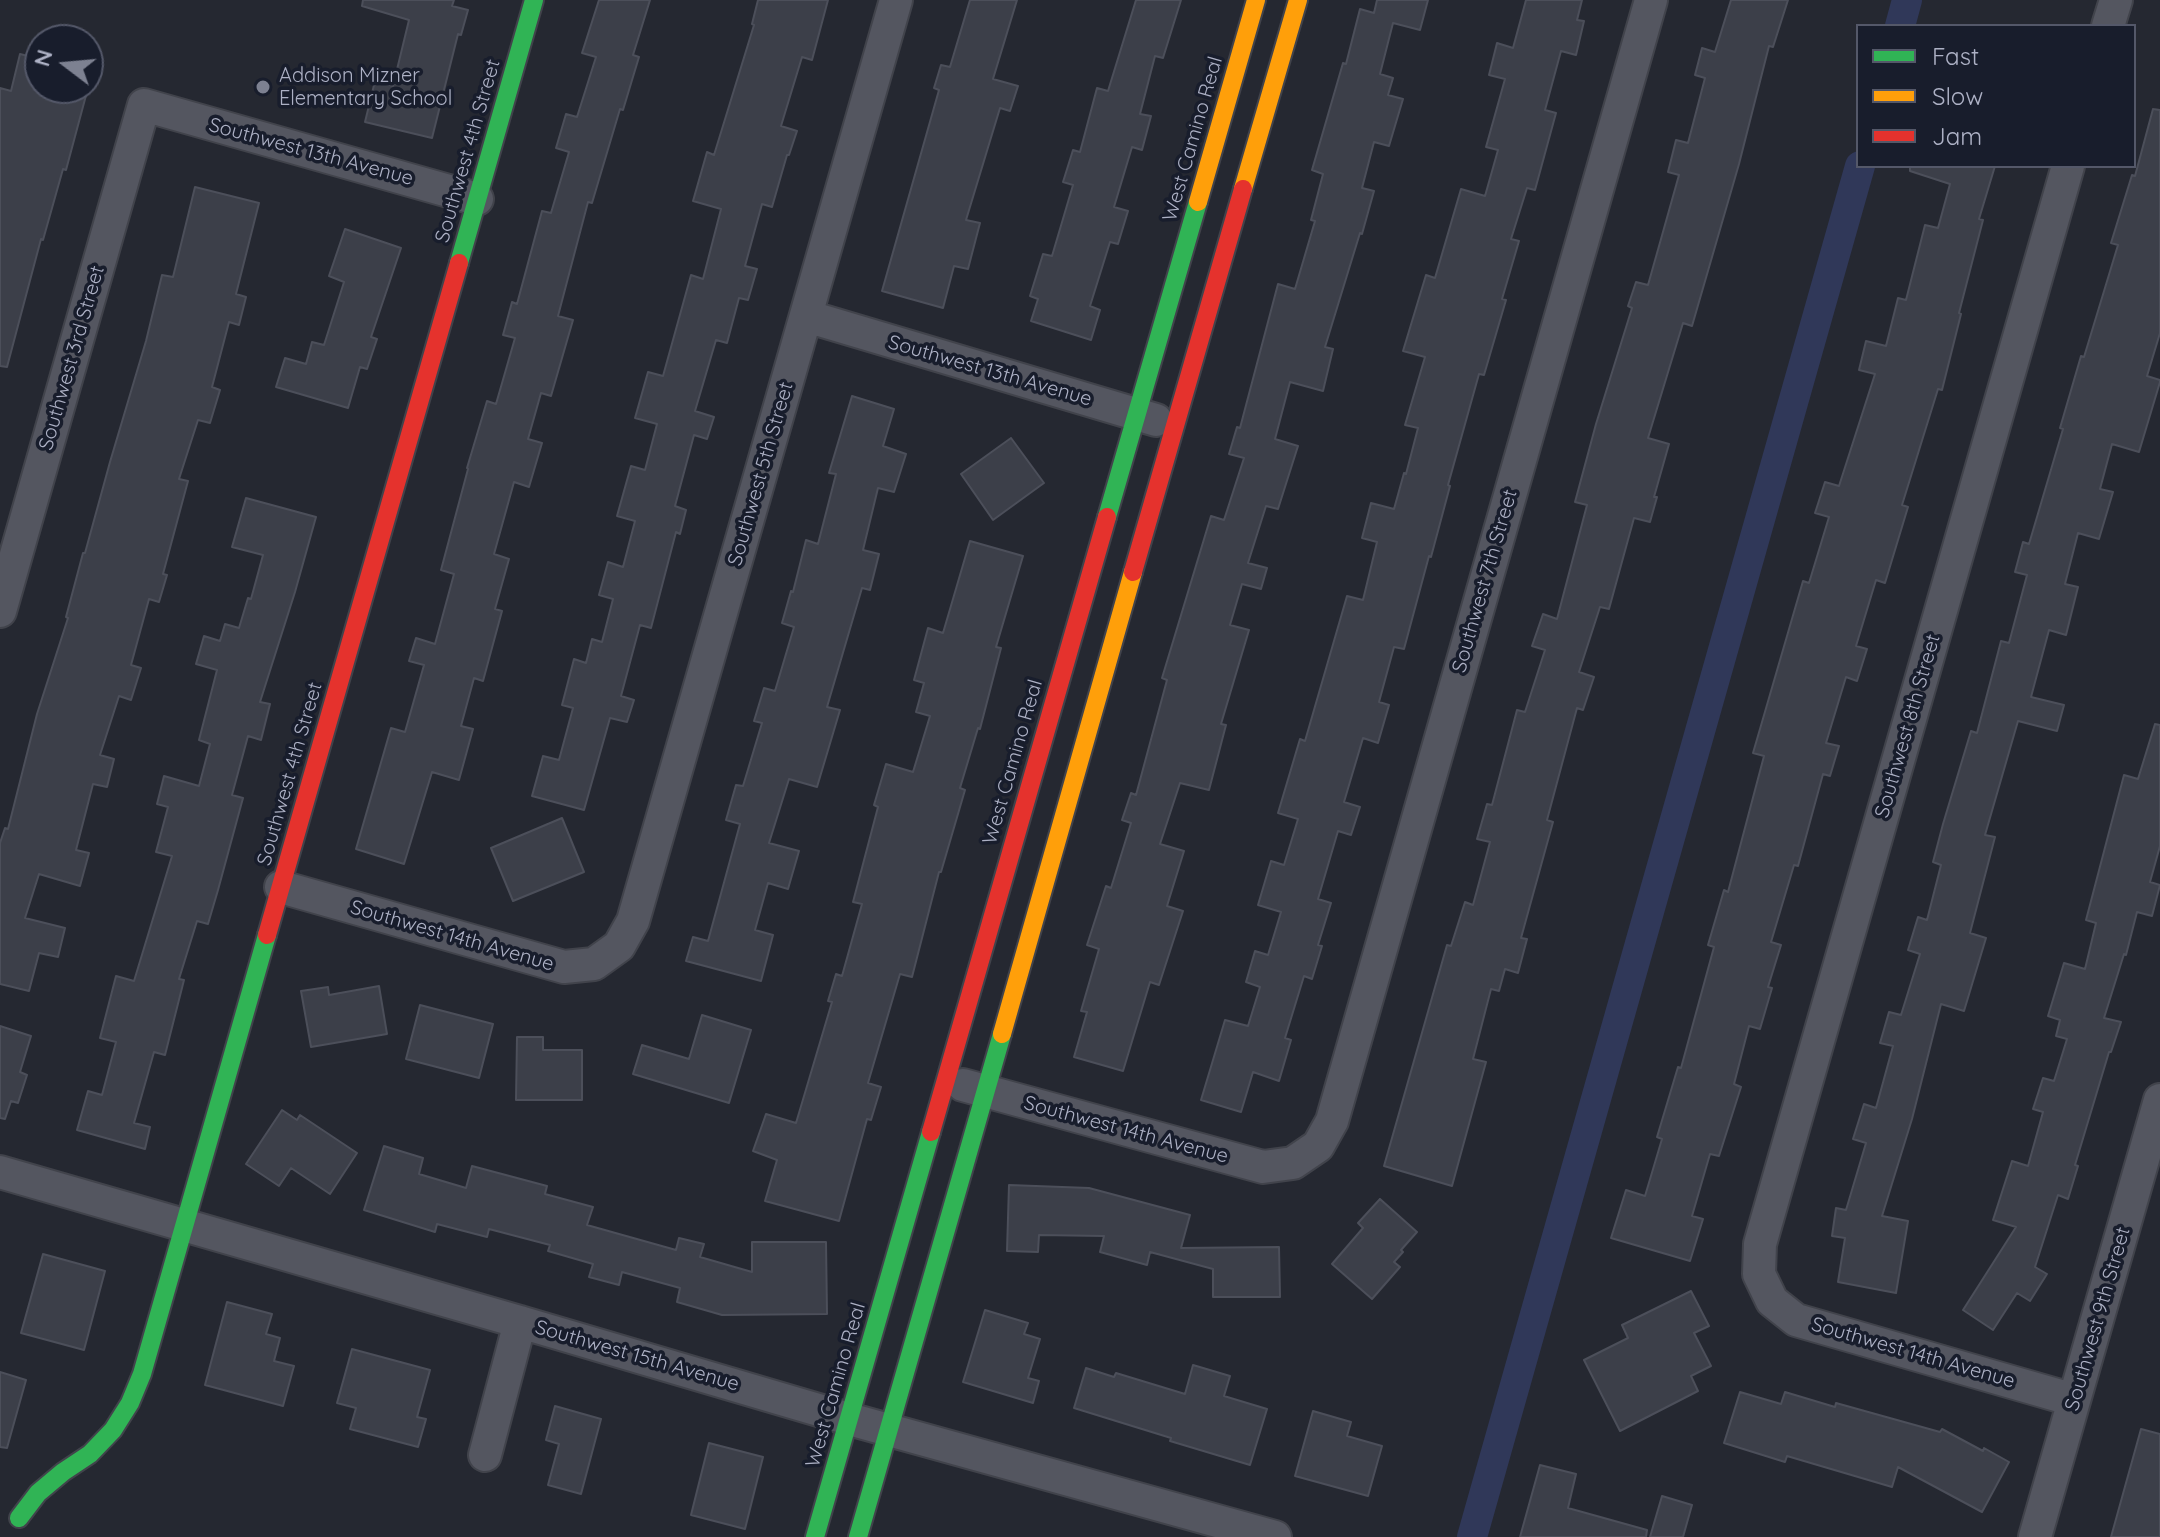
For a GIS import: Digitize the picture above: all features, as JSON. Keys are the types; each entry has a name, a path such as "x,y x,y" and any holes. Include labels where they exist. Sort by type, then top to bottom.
{"street":[{"name":"Southwest 4th Street","path":"9,1522 63,1472 90,1454 113,1430 130,1403 142,1374 534,0"},
{"name":"Southwest 5th Street","path":"619,946 633,921 896,0"},
{"name":"West Camino Real","path":"815,1537 1256,0"},
{"path":"858,1537 1298,0"},
{"name":"Southwest 7th Street","path":"1306,1154 1318,1146 1332,1121 1651,0"},
{"path":"2109,24 2116,0"},
{"name":"Southwest 13th Avenue","path":"144,105 477,199"},
{"name":"Southwest 3rd Street","path":"0,611 144,105"},
{"name":"Southwest 8th Street","path":"1765,1286 1759,1274 1760,1244 2067,168"},
{"name":"Southwest 13th Avenue","path":"806,316 1175,425"},
{"name":"Southwest 14th Avenue","path":"281,887 564,967 594,964 619,946"},
{"name":"Southwest 14th Avenue","path":"945,1081 1263,1167 1293,1163 1306,1154"},
{"name":"Southwest 9th Street","path":"2035,1537 2160,1100"},
{"name":"Southwest 15th Avenue","path":"0,1172 889,1430 1215,1529 1275,1537"},
{"name":"Southwest 14th Avenue","path":"1765,1286 1772,1301 1796,1320 2074,1400"},
{"path":"485,1455 520,1322"}],"building":[{"path":"363,0 454,0 452,6 468,10 461,35 458,34 432,138 365,122 375,81 393,86 409,20 362,6"},
{"path":"599,0 650,0 633,55 639,57 592,203 588,202 558,316 573,320 551,396 541,393 528,439 542,443 529,487 514,482 494,554 509,559 495,609 502,611 483,681 474,678 461,726 473,729 459,780 432,772 404,864 356,849 391,728 405,732 424,665 409,661 416,638 435,644 454,574 441,570 487,401 496,404 515,338 503,335 512,302 517,304 542,211 551,213 569,152 556,148 566,114 577,117 596,57 582,53"},
{"path":"758,0 828,0 812,60 802,57 781,126 797,131 772,207 762,204 745,266 757,269 748,300 739,298 727,343 716,340 695,411 714,417 707,439 694,435 675,506 686,510 680,534 676,532 651,628 640,625 621,696 634,700 627,722 610,718 584,810 532,796 543,756 559,760 573,708 562,705 574,659 586,663 592,639 602,642 613,599 599,595 608,562 623,567 635,521 617,516 631,466 645,470 657,424 635,418 648,372 663,376 691,275 703,279 721,209 693,201 707,152 714,155 754,25"},
{"path":"970,0 1017,0 993,79 1018,86 1010,111 1000,108 966,220 980,223 968,269 954,266 943,308 882,291 939,90 934,88 941,65 950,67"},
{"path":"1136,0 1181,0 1163,58 1155,56 1140,114 1151,116 1142,150 1132,147 1114,207 1128,211 1118,244 1110,242 1090,306 1100,310 1091,340 1031,321 1038,299 1030,296 1043,254 1052,256 1073,185 1063,182 1073,150 1080,152 1097,88 1108,91"},
{"path":"1377,0 1428,0 1420,30 1393,23 1380,74 1393,78 1388,95 1403,99 1389,146 1374,142 1362,188 1374,191 1325,347 1333,349 1323,391 1290,382 1275,439 1298,446 1278,509 1266,506 1248,563 1267,568 1261,589 1242,584 1230,625 1249,630 1221,724 1226,725 1209,790 1180,783 1160,844 1184,851 1167,906 1183,911 1159,985 1150,982 1123,1071 1074,1057 1087,1012 1081,1011 1099,949 1087,945 1106,886 1111,888 1131,823 1122,820 1131,793 1136,795 1167,680 1162,678 1211,516 1224,520 1244,458 1229,454 1237,427 1240,428 1278,284 1295,289 1315,221 1311,220 1323,174 1312,170 1343,63 1346,64 1360,9 1374,13"},
{"path":"1526,0 1582,0 1577,20 1584,21 1576,55 1561,51 1545,110 1556,113 1535,190 1527,188 1511,239 1519,241 1502,299 1506,300 1484,375 1479,374 1404,649 1394,647 1379,702 1389,705 1378,743 1363,738 1344,802 1360,807 1351,835 1338,831 1318,899 1331,903 1318,945 1322,946 1312,979 1304,976 1285,1038 1291,1040 1279,1081 1253,1072 1241,1112 1201,1100 1225,1020 1248,1026 1260,987 1246,982 1255,951 1268,955 1281,912 1258,905 1271,861 1284,865 1298,819 1278,813 1300,739 1305,741 1347,596 1363,600 1377,542 1362,538 1371,503 1394,509 1406,474 1418,428 1405,425 1425,357 1403,351 1426,275 1435,278 1461,189 1485,196 1498,150 1486,147 1505,79 1489,75 1497,43 1513,48"},
{"path":"1731,0 1788,0 1773,47 1769,46 1692,326 1683,323 1648,438 1669,444 1650,522 1634,518 1609,609 1600,607 1579,672 1594,677 1583,710 1577,708 1547,820 1553,822 1521,938 1527,939 1518,973 1505,969 1499,991 1491,989 1473,1059 1486,1062 1452,1186 1384,1166 1447,945 1451,946 1465,902 1473,905 1490,842 1477,839 1487,804 1492,805 1517,710 1525,712 1545,650 1532,646 1543,614 1557,619 1587,505 1575,502 1632,308 1628,306 1636,282 1648,285 1679,175 1668,172 1676,140 1688,143 1705,78 1695,75 1702,48 1715,52"},
{"path":"20,54 24,55 24,104 84,104 66,170 63,169 41,239 7,367 0,366 0,88 11,91"},
{"path":"2153,109 2160,110 2160,333 2147,376 2160,382 2139,452 2112,444 2100,489 2113,492 2099,539 2078,533 2065,584 2078,587 2066,635 2049,630 2031,697 2064,705 2057,731 2018,721 1985,835 1995,837 1970,933 1986,938 1964,1011 1941,1004 1912,1119 1882,1216 1908,1221 1896,1293 1838,1282 1845,1238 1832,1236 1836,1208 1846,1210 1866,1143 1853,1139 1864,1104 1876,1108 1893,1046 1880,1043 1889,1012 1901,1015 1920,954 1908,950 1918,917 1927,920 1941,865 1933,862 1943,824 1971,731 1977,733 2001,641 2009,643 2027,575 2015,572 2023,542 2029,544 2081,356 2084,357 2118,245 2111,243 2132,175 2135,176"},
{"path":"1910,168 1994,168 1979,219 1983,220 1942,390 1938,389 1902,505 1908,507 1885,583 1876,580 1856,646 1867,649 1857,681 1846,677 1826,743 1839,746 1830,776 1823,774 1798,866 1794,865 1771,942 1781,945 1768,987 1772,988 1760,1029 1749,1026 1734,1084 1741,1087 1719,1156 1710,1154 1692,1216 1703,1219 1690,1261 1611,1238 1626,1190 1645,1196 1662,1139 1657,1137 1678,1067 1681,1068 1714,947 1708,945 1724,890 1728,892 1764,756 1753,753 1803,581 1809,583 1829,517 1815,513 1825,482 1839,486 1875,374 1859,370 1866,341 1886,346 1898,298 1906,300 1925,225 1938,228 1950,184 1910,171"},
{"path":"195,187 259,203 236,294 246,297 239,325 229,322 212,387 220,390 210,423 198,420 179,479 188,481 163,574 167,575 159,602 149,599 131,665 141,668 131,700 119,696 100,755 114,759 107,787 93,784 76,850 89,853 80,886 39,874 25,918 65,928 58,957 39,953 29,991 0,984 0,843 5,828 8,829 37,714 68,618 83,553 146,341 162,275 173,277"},
{"path":"345,229 401,248 371,337 377,339 367,369 360,367 348,408 276,387 285,358 306,364 312,342 324,345 344,282 329,276"},
{"path":"852,396 894,409 883,446 906,454 894,492 878,488 863,550 879,554 870,590 862,588 827,707 840,710 817,787 789,779 769,843 799,851 788,889 768,883 755,930 773,935 761,981 686,961 693,937 708,941 740,824 726,820 736,785 743,786 762,723 754,721 764,688 775,691 794,627 782,623 806,540 818,544 836,474 829,473"},
{"path":"1011,438 1044,483 993,520 961,474"},
{"path":"246,498 316,517 260,702 270,704 261,740 248,736 232,795 243,798 208,924 197,921 179,979 184,980 165,1055 154,1052 134,1123 150,1127 145,1149 77,1130 88,1091 102,1095 116,1042 100,1038 116,976 134,981 172,856 156,852 168,807 157,804 164,776 199,786 210,744 199,740 217,670 196,664 204,636 220,641 225,624 239,628 263,555 232,547"},
{"path":"970,541 1023,556 996,647 1001,648 980,729 960,788 965,790 939,872 912,977 900,974 868,1083 881,1087 871,1120 867,1119 839,1221 765,1201 777,1160 753,1151 766,1114 796,1123 832,1002 828,1001 836,974 842,976 862,904 853,902 886,764 913,772 930,716 916,712 924,683 914,680 928,628 943,633"},
{"path":"2155,724 2160,725 2160,846 2150,882 2160,885 2152,916 2137,912 2104,1018 2121,1022 2075,1165 2078,1166 2068,1199 2058,1195 2035,1267 2047,1274 2030,1301 2017,1293 1993,1330 1963,1310 2016,1227 1993,1220 2012,1161 2028,1166 2043,1112 2033,1109 2043,1078 2054,1081 2067,1039 2056,1036 2060,1020 2048,1016 2064,963 2085,969 2096,923 2086,920 2124,775 2138,779"},
{"path":"562,818 584,872 513,901 491,848"},
{"path":"379,986 387,1034 311,1047 301,991 328,987 329,995"},
{"path":"420,1005 493,1024 479,1078 406,1059"},
{"path":"702,1015 751,1030 729,1103 633,1074 642,1045 689,1059"},
{"path":"0,1026 31,1036 20,1072 27,1075 18,1103 11,1101 5,1119 0,1118"},
{"path":"517,1037 543,1037 543,1050 582,1050 582,1100 516,1100"},
{"path":"282,1110 297,1120 300,1115 357,1153 330,1194 291,1168 279,1186 246,1164"},
{"path":"384,1146 423,1158 419,1174 466,1188 472,1166 547,1186 545,1194 593,1207 587,1225 676,1250 679,1238 704,1244 700,1257 752,1272 752,1242 826,1242 827,1314 722,1315 677,1302 680,1288 622,1272 619,1285 589,1277 593,1264 548,1251 550,1245 489,1229 487,1237 437,1224 435,1232 364,1210"},
{"path":"1009,1185 1089,1188 1190,1215 1181,1248 1279,1247 1280,1297 1213,1297 1213,1269 1150,1252 1147,1265 1100,1252 1104,1236 1039,1235 1038,1252 1007,1251"},
{"path":"1380,1199 1417,1232 1394,1262 1400,1267 1372,1299 1332,1264 1363,1228 1358,1223"},
{"path":"43,1254 105,1271 84,1350 21,1333"},
{"path":"1691,1291 1709,1326 1694,1333 1711,1366 1691,1376 1698,1391 1620,1431 1584,1360 1628,1338 1622,1325"},
{"path":"227,1302 272,1314 266,1334 280,1338 274,1361 294,1366 283,1406 205,1385"},
{"path":"985,1310 1028,1323 1024,1334 1040,1339 1028,1378 1039,1381 1033,1403 963,1382"},
{"path":"352,1349 430,1370 417,1417 426,1419 418,1447 350,1429 356,1408 337,1403"},
{"path":"1193,1365 1230,1376 1224,1396 1267,1409 1250,1465 1074,1408 1086,1368 1114,1377 1116,1373 1185,1394"},
{"path":"0,1372 26,1380 7,1448 0,1447"},
{"path":"1740,1392 1781,1404 1785,1392 1940,1432 1942,1429 2009,1462 1982,1512 1898,1467 1892,1487 1787,1456 1785,1462 1724,1443"},
{"path":"555,1406 601,1419 581,1494 548,1485 559,1444 546,1440"},
{"path":"1313,1411 1351,1422 1347,1436 1382,1446 1368,1496 1295,1476"},
{"path":"2141,1429 2160,1434 2160,1537 2111,1537"},
{"path":"709,1443 763,1457 745,1529 691,1515"},
{"path":"1540,1465 1576,1474 1568,1508 1647,1530 1646,1537 1520,1537"},
{"path":"1662,1496 1692,1505 1683,1537 1650,1537"}],"waterway":[{"path":"1901,24 1907,0"},
{"path":"1472,1537 1859,168"}],"traffic: fast":[{"path":"459,263 534,0"},
{"path":"1107,517 1198,202"},
{"path":"19,1518 38,1493 90,1454 113,1430 130,1403 142,1374 267,935"},
{"path":"858,1537 1002,1034"},
{"path":"815,1537 931,1132"}],"traffic: slow":[{"path":"1198,202 1256,0"},
{"path":"1243,189 1298,0"},
{"path":"1002,1034 1133,572"}],"traffic: jam":[{"path":"1133,572 1243,189"},
{"path":"267,935 459,263"},
{"path":"931,1132 1107,517"}],"place":[{"name":"Addison Mizner Elementary School","path":"263,87"}]}
